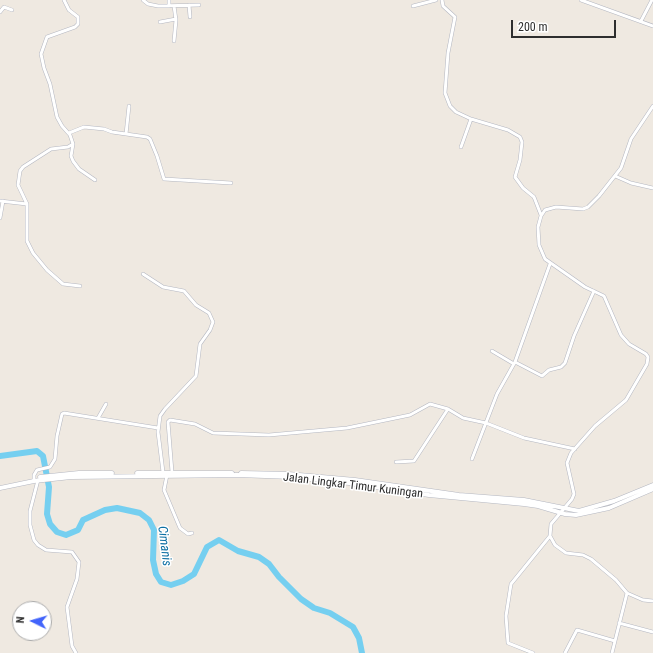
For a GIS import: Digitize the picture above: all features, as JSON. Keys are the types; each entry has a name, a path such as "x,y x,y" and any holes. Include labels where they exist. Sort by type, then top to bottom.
{"main road":[{"name":"Jalan Lingkar Timur Kuningan","path":"0,486 54,477 163,472 270,473 311,475 465,496 524,500 564,509 585,510 614,501 653,485"},
{"name":"Jalan Lingkar Timur Kuningan","path":"54,477 167,475 292,477 348,483 429,495 524,504 538,506 560,513 576,515 592,513 609,508 653,489"}],"street":[{"path":"64,0 69,10 78,17 78,24 75,27 47,37 41,54 50,84 57,117 69,133 73,144 71,156 73,161 79,169 94,180"},
{"path":"143,0 153,6 199,5"},
{"path":"153,0 153,6"},
{"path":"169,0 169,6"},
{"path":"413,6 436,0"},
{"path":"442,0 443,6 455,18 448,53 445,92 450,106 454,110 471,119 508,130 520,137 522,148 516,177 523,188 534,197 541,216"},
{"path":"581,0 653,26"},
{"path":"641,21 652,0"},
{"path":"189,5 190,17"},
{"path":"174,6 176,19 174,41"},
{"path":"0,12 4,7 12,10"},
{"path":"160,22 176,19"},
{"path":"126,134 129,106"},
{"path":"653,106 631,139 623,165 599,196 586,208 556,207 545,210 541,216 537,232 542,255 550,264 604,296 621,334 629,344 646,354 648,361 626,400 596,426 575,448 567,463 574,494 551,524 550,536 554,545 560,550 585,556 604,568 627,593 643,600 653,602"},
{"path":"461,147 471,119"},
{"path":"69,133 84,127 102,128 112,132 149,138 164,179 231,183"},
{"path":"73,144 68,147 50,149 21,168 18,185 27,204 27,241 33,253 47,270 63,284 80,286"},
{"path":"615,176 631,183 653,188"},
{"path":"0,218 2,201 27,204"},
{"path":"472,459 497,394 515,363 550,264"},
{"path":"143,274 163,288 184,291 196,304 209,313 213,322 210,330 200,344 196,376 185,390 165,408 160,416 158,428 163,472"},
{"path":"492,351 542,376 549,370 561,368 565,363 574,336 594,291"},
{"path":"98,418 106,404"},
{"path":"172,472 168,422 170,420 195,424 213,433 269,435 354,427 410,415 430,404 448,409 463,418 486,423 524,438 575,448"},
{"path":"396,462 414,461 448,409"},
{"path":"76,653 72,646 67,607 77,579 79,562 72,552 46,550 38,545 34,540 30,525 30,511 37,479 35,472 50,467 55,459 54,450 62,414 64,412 158,428"},
{"path":"167,475 165,492 180,528 188,534 192,533"},
{"path":"533,653 508,644 506,616 511,584 550,536"},
{"path":"612,653 627,593"},
{"path":"619,623 653,632"},
{"path":"566,653 575,631 577,630 615,641"}],"waterway":[{"name":"Cimanis","path":"0,456 37,451 43,456 49,487 47,514 50,524 57,532 66,535 78,530 83,520 105,510 117,508 140,513 149,520 154,530 153,560 156,574 161,582 171,585 183,581 194,574 207,547 219,540 238,551 259,557 269,564 279,577 301,599 314,608 330,613 353,627 359,638 362,653"}]}
